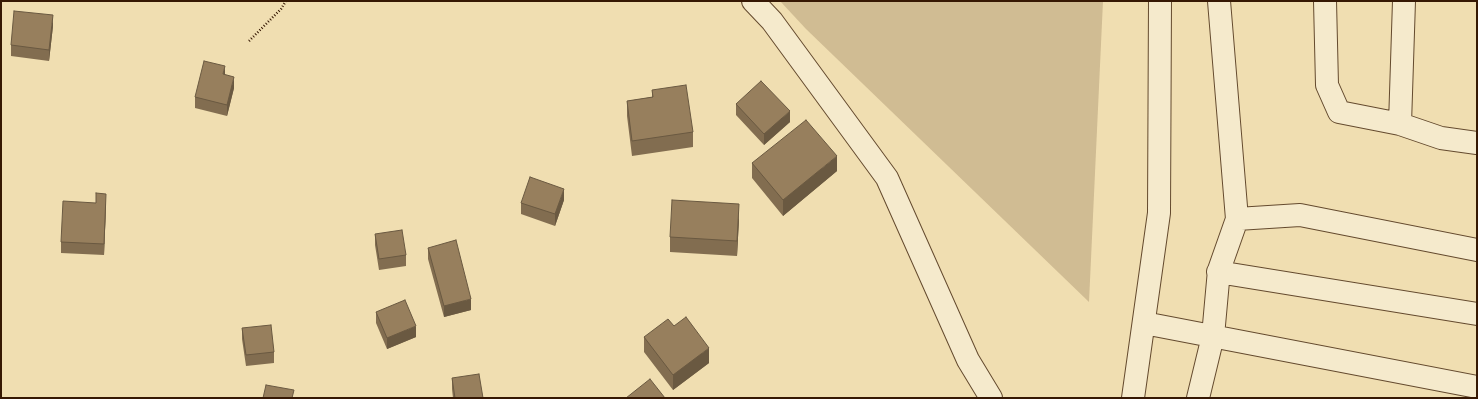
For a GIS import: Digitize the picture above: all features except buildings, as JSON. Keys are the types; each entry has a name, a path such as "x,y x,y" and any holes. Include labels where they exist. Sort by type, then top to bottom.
{"street":[{"path":"754,1 772,21 887,178 968,360 991,398"},
{"path":"1132,398 1159,213 1160,1"},
{"path":"1198,398 1213,336 1218,272 1237,219 1219,1"},
{"path":"1325,1 1327,85 1339,112 1400,124 1441,138 1477,143"},
{"path":"1400,124 1404,1"},
{"path":"1237,219 1300,215 1477,250"},
{"path":"1218,272 1477,314"},
{"path":"1144,323 1477,387"}],"path":[{"path":"249,41 281,10 286,1"}],"shaded area":[{"path":"780,1 1103,1 1089,302 806,29"}]}
